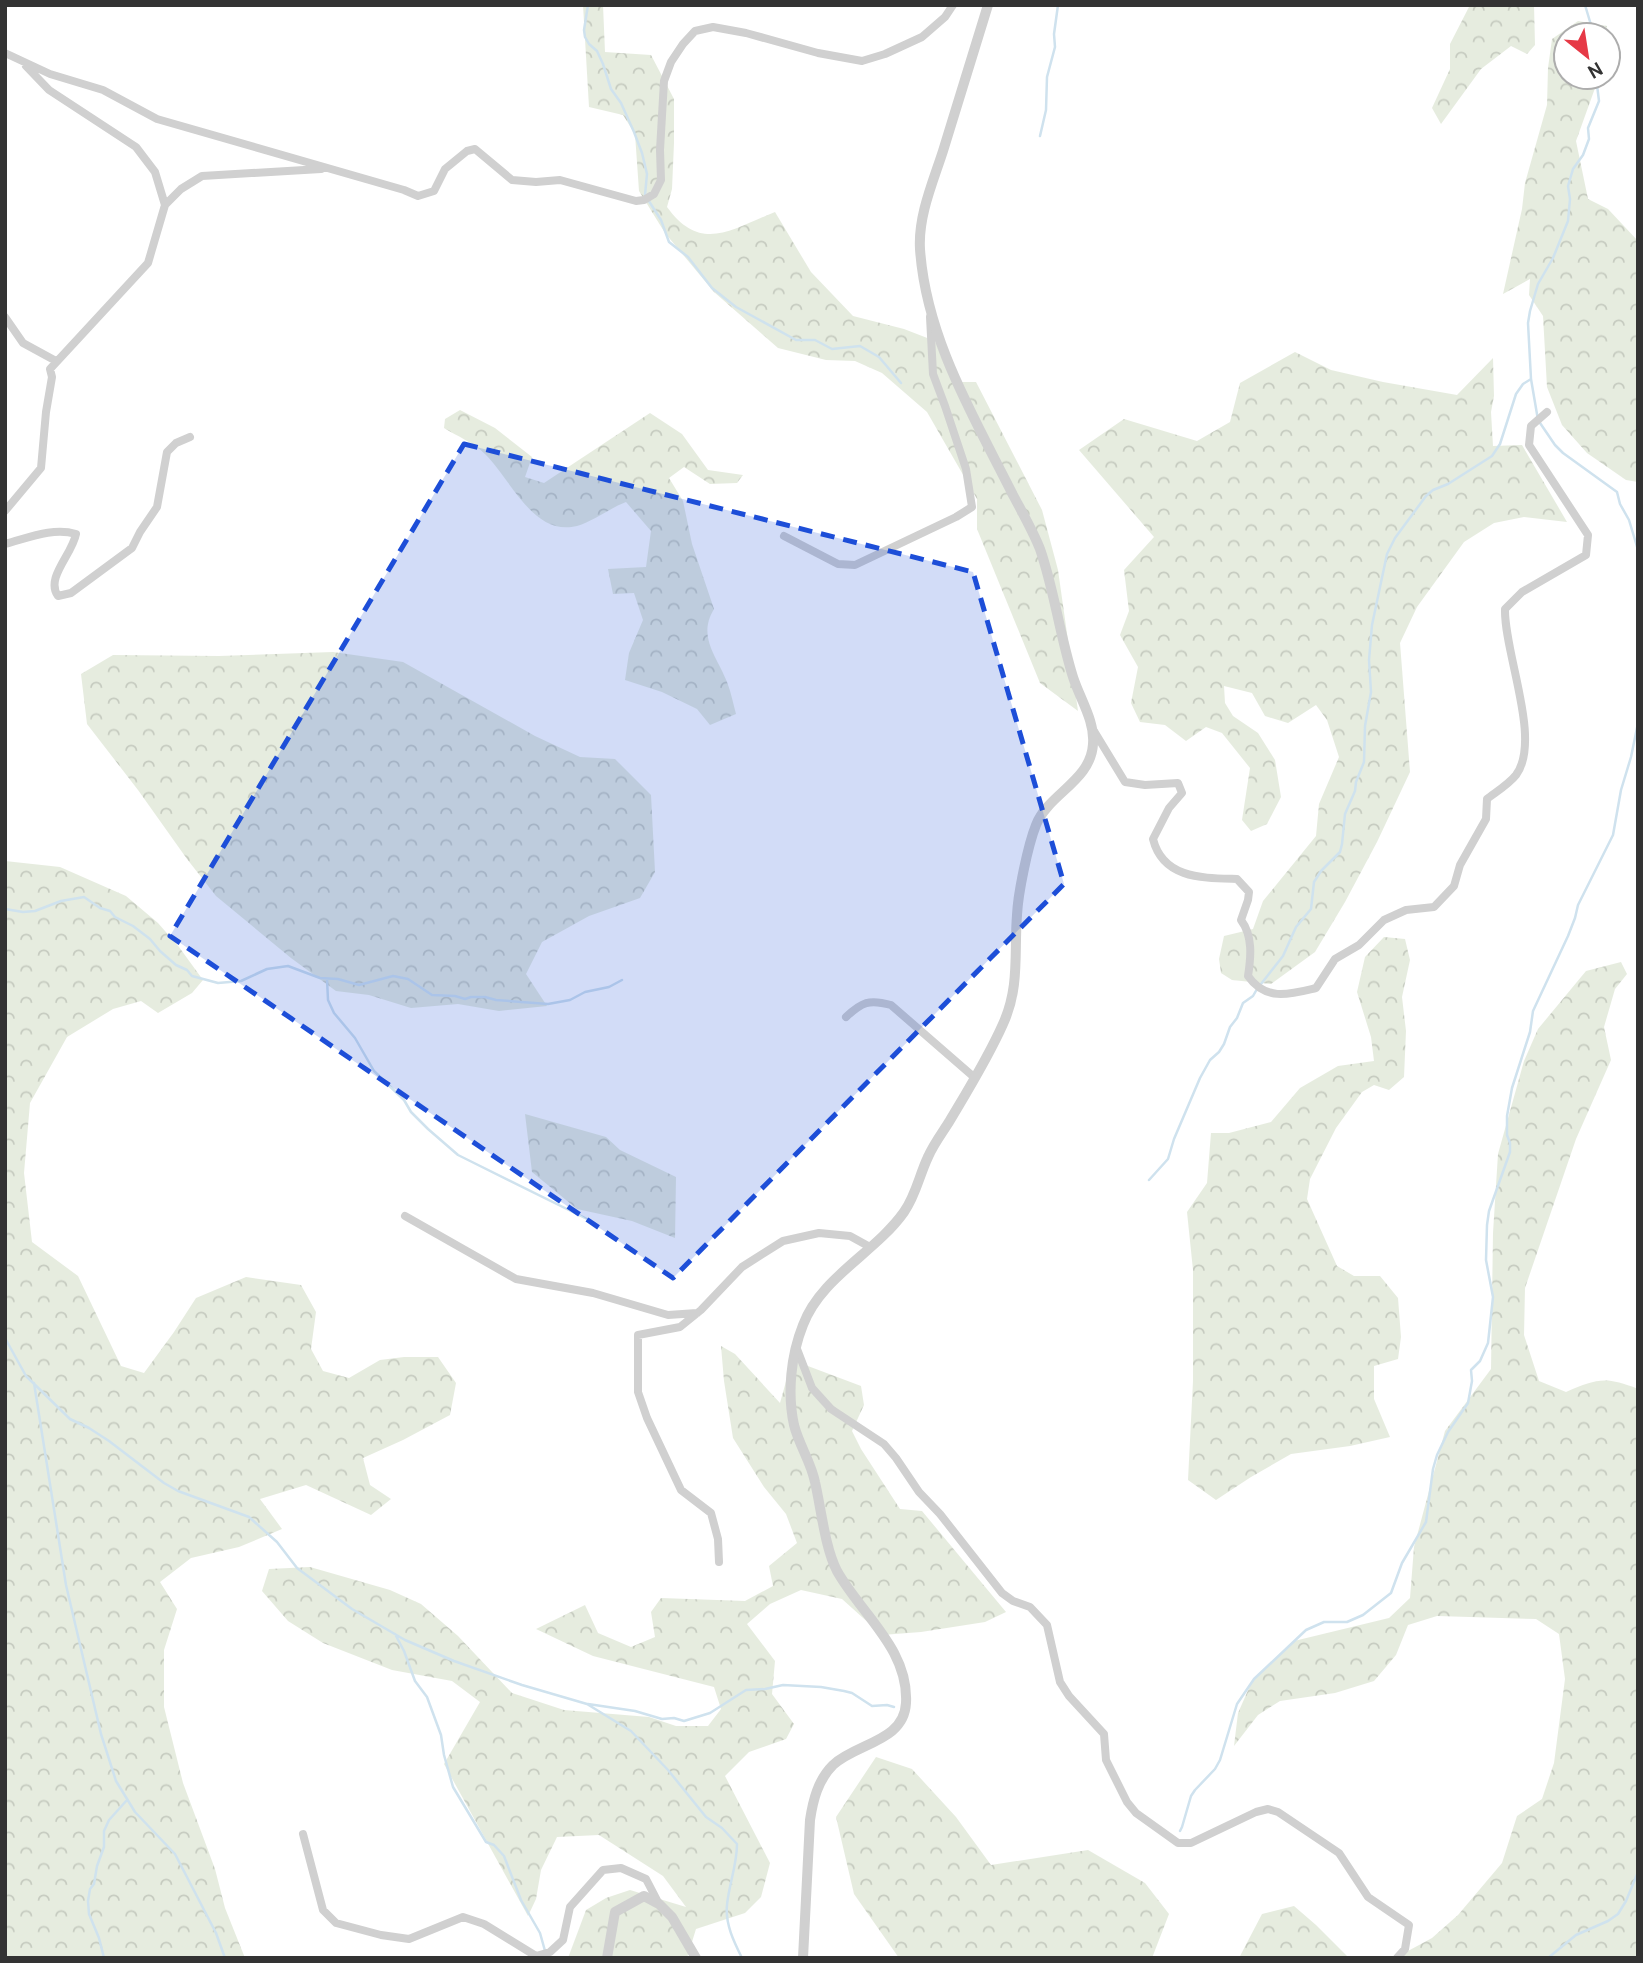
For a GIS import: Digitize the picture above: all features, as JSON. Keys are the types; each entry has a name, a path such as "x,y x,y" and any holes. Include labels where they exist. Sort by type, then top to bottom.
{"street":[{"path":"5,53 50,74 103,90 157,120 418,196 433,191 445,169 467,151 475,149 512,180 560,180 636,201 645,200 654,194 661,180 660,138 664,81 671,62 695,31 713,27 862,61 886,54 922,37 953,5"},
{"path":"988,5 925,206 919,243 925,293 934,326 952,372 1039,549 1073,677 1093,728 1125,782 1145,785 1178,783 1182,793 1169,808 1153,839 1157,852 1171,866 1189,876 1237,879 1249,892 1241,920 1246,926 1251,953 1248,976 1254,985 1267,992 1286,996 1316,988 1335,959 1359,945 1384,920 1406,910 1434,907 1454,886 1460,865 1486,819 1487,799 1517,774 1526,748 1523,709 1505,625 1505,610 1522,592 1586,555 1588,535 1530,444 1531,426 1547,412"},
{"path":"22,61 49,90 136,147 155,173 165,205"},
{"path":"7,508 41,468 52,377 50,369 148,263 165,205 181,189 202,176 328,169"},
{"path":"784,537 838,564 855,565 972,507 966,469 933,374 929,307"},
{"path":"5,317 23,343 56,361"},
{"path":"5,544 65,530 76,534 74,544 54,579 54,590 58,596 71,593 132,548 157,507 167,452 176,443 190,437"},
{"path":"803,1958 813,1798 833,1765 895,1730 906,1710 907,1698 903,1675 886,1637 850,1591 834,1565 814,1474 794,1427 790,1399 796,1349 802,1326 813,1304 832,1282 902,1215 915,1193 928,1157 1005,1021 1016,982 1017,909 1037,821 1084,771 1092,753 1093,728"},
{"path":"846,1017 858,1006 868,1002 891,1005 975,1078"},
{"path":"405,1216 516,1279 593,1293 668,1315 697,1313"},
{"path":"719,1562 718,1539 711,1513 681,1490 647,1418 638,1392 638,1335 680,1327 742,1267 783,1241 819,1233 850,1236 870,1247"},
{"path":"796,1349 811,1388 831,1409 884,1444 919,1492 940,1514 1002,1593 1013,1601 1030,1607 1047,1625 1060,1682 1069,1696 1104,1734 1107,1760 1127,1802 1136,1812 1178,1843 1191,1843 1255,1812 1268,1809 1278,1812 1339,1853 1368,1897 1409,1925 1405,1950 1397,1958"},
{"path":"303,1834 323,1910 336,1923 381,1935 409,1938 463,1917 484,1924 536,1956 550,1952 564,1940 570,1907 603,1870 621,1868 646,1879 659,1904"},
{"path":"607,1958 615,1912 644,1896 659,1904 672,1917 696,1958"}],"highlighted area":[{"path":"464,444 973,572 1064,884 673,1278 170,936"}],"green space":[{"path":"583,5 603,5 605,52 651,55 674,99 672,189 667,207 680,221 692,230 718,234 775,212 811,272 853,316 904,329 935,341 953,382 976,382 1042,510 1058,570 1078,711 1040,683 977,529 977,499 927,412 882,373 855,361 826,360 778,348 714,292 665,233 639,191 635,134 623,115 589,107"},
{"path":"1470,5 1534,5 1535,45 1527,54 1511,46 1481,69 1441,124 1432,108 1450,69 1450,44"},
{"path":"1552,39 1552,91 1594,91 1576,141 1588,199 1608,209 1638,241 1638,482 1626,480 1587,453 1562,425 1547,387 1543,316 1529,295 1530,279 1503,294 1522,209 1525,183 1547,105"},
{"path":"1295,352 1331,370 1457,395 1493,358 1493,446 1522,445 1567,522 1524,517 1494,523 1464,542 1417,607 1400,643 1410,772 1377,842 1315,952 1271,984 1232,980 1221,973 1219,959 1224,936 1253,929 1263,901 1316,836 1319,804 1339,757 1327,720 1316,705 1288,723 1265,716 1252,693 1224,686 1225,703 1233,716 1258,733 1275,760 1281,797 1267,824 1251,831 1242,820 1250,768 1222,733 1206,727 1186,741 1165,725 1140,722 1131,703 1138,667 1120,635 1129,611 1124,570 1154,537 1079,450 1124,419 1197,441 1230,422 1240,383"},
{"path":"460,410 495,428 532,457 525,477 544,483 650,413 682,434 708,470 743,475 737,483 710,484 684,467 669,478 683,501 692,544 714,609 709,619 708,638 728,686 736,714 710,725 697,709 662,692 625,680 629,653 643,620 634,593 613,594 608,569 646,567 651,531 626,502 577,526 561,527 548,523 535,515 524,503 485,454 444,428 445,419"},
{"path":"333,652 403,662 535,736 580,757 615,759 651,795 655,872 640,898 589,916 542,942 526,974 547,1006 499,1011 458,1004 411,1008 369,995 336,991 216,896 87,724 81,674 113,655 219,656"},
{"path":"5,861 60,867 126,896 158,923 203,980 192,993 158,1013 141,1001 113,1009 67,1037 30,1103 24,1173 32,1242 78,1276 121,1366 144,1373 196,1298 246,1277 301,1285 316,1312 311,1349 323,1371 349,1378 380,1360 438,1357 456,1383 450,1415 363,1458 370,1485 391,1499 371,1515 306,1485 260,1499 282,1529 239,1547 191,1558 160,1582 177,1609 164,1650 164,1707 183,1783 215,1869 225,1908 245,1958 5,1958"},
{"path":"1384,937 1405,939 1410,960 1402,997 1406,1031 1404,1077 1389,1090 1374,1085 1362,1092 1336,1128 1310,1179 1307,1199 1337,1266 1354,1276 1380,1276 1398,1298 1401,1337 1398,1359 1374,1366 1374,1399 1390,1437 1350,1446 1291,1454 1216,1500 1188,1480 1193,1381 1193,1270 1187,1212 1207,1183 1211,1133 1229,1133 1271,1122 1300,1088 1338,1066 1374,1061 1371,1037 1357,992 1365,957"},
{"path":"1621,962 1627,974 1615,989 1604,1027 1611,1060 1576,1139 1525,1288 1524,1335 1539,1381 1566,1392 1601,1381 1617,1382 1638,1389 1638,1958 1395,1958 1432,1938 1458,1915 1502,1863 1517,1816 1542,1799 1554,1763 1565,1679 1559,1634 1536,1619 1437,1616 1408,1625 1396,1655 1374,1681 1335,1693 1280,1701 1258,1715 1234,1746 1238,1713 1253,1679 1294,1641 1389,1618 1410,1598 1414,1547 1445,1431 1491,1369 1493,1233 1498,1154 1524,1061 1538,1029 1586,971"},
{"path":"525,1114 606,1137 620,1150 676,1177 675,1238 632,1221 577,1209 532,1172"},
{"path":"721,1346 735,1354 780,1403 792,1360 861,1386 864,1405 852,1431 861,1449 900,1509 922,1511 1006,1612 985,1622 882,1635 842,1599 801,1590 770,1604 747,1624 775,1661 772,1694 794,1724 786,1739 749,1752 725,1776 770,1863 761,1897 745,1913 696,1929 687,1958 568,1958 586,1910 606,1898 630,1890 686,1907 663,1876 599,1835 557,1837 541,1870 536,1899 528,1916 444,1764 480,1702 452,1681 392,1670 323,1643 288,1621 262,1591 269,1569 310,1567 390,1590 421,1604 458,1636 512,1693 564,1710 649,1717 676,1726 708,1726 721,1709 714,1687 593,1656 536,1629 585,1605 598,1633 631,1647 655,1637 651,1612 661,1598 745,1601 773,1586 769,1566 797,1543 786,1514 764,1487 733,1438"},
{"path":"876,1757 912,1769 956,1817 991,1865 1088,1850 1145,1883 1169,1914 1152,1958 899,1958 854,1894 836,1817"},
{"path":"1294,1906 1349,1958 1239,1958 1262,1914"}],"waterway":[{"path":"588,5 585,37 597,51 611,89 621,103 634,132 647,174 645,195 661,220 669,242 688,257 712,288 736,307 796,340 815,340 832,349 860,346 879,357 901,383"},
{"path":"1040,136 1046,110 1047,77 1055,47 1058,5"},
{"path":"1585,5 1590,21"},
{"path":"1598,91 1599,101 1588,128 1589,139 1583,155 1573,169 1568,186 1568,221 1553,258 1538,284 1530,311 1528,323 1531,379 1538,420 1563,453 1617,492 1638,550"},
{"path":"1261,984 1283,956 1296,927 1311,909 1314,882 1340,852 1345,814 1364,762 1365,726 1371,692 1369,660 1372,625 1387,554 1395,538 1426,496 1492,456 1500,444 1516,394 1523,384 1531,379"},
{"path":"1180,1831 1191,1796 1220,1760 1237,1704 1254,1679 1306,1630 1324,1622 1347,1622 1363,1615 1391,1593 1402,1563 1426,1522 1437,1455 1448,1432 1468,1403 1471,1370 1480,1361 1488,1343 1493,1297 1486,1260 1487,1225 1489,1211 1510,1152 1507,1116 1512,1088 1530,1032 1533,1011 1568,936 1578,905 1613,835 1638,723"},
{"path":"5,909 35,911 61,901 84,897 133,926 192,976 218,983 241,981 267,969 288,966 320,978 338,979 359,985 393,976 408,979 432,995 465,999 485,997 548,1004 570,1000 622,980"},
{"path":"327,979 328,1000 334,1013 355,1038 374,1071 404,1100 411,1112 428,1129 458,1155 587,1219"},
{"path":"1149,1180 1168,1159 1200,1078 1210,1060 1224,1044 1243,1003 1253,996 1257,989"},
{"path":"5,1338 26,1376 70,1419 109,1441 178,1491 249,1517 277,1542 297,1568 352,1609 405,1640 522,1685 587,1704 631,1731 668,1770 706,1817 722,1828 737,1844 727,1919 742,1958"},
{"path":"34,1383 66,1585 101,1734 116,1781 135,1812 175,1854 216,1933 225,1958"},
{"path":"395,1634 415,1681 427,1697 441,1735 453,1787 486,1842 494,1845 504,1856 521,1900 540,1933 547,1958"},
{"path":"588,1704 684,1721 710,1713 746,1690 783,1685 844,1691 872,1706 894,1707"},
{"path":"104,1958 89,1914 88,1901 104,1847 104,1831 109,1820 127,1800"},
{"path":"1548,1958 1576,1935 1618,1914 1638,1872"}]}
